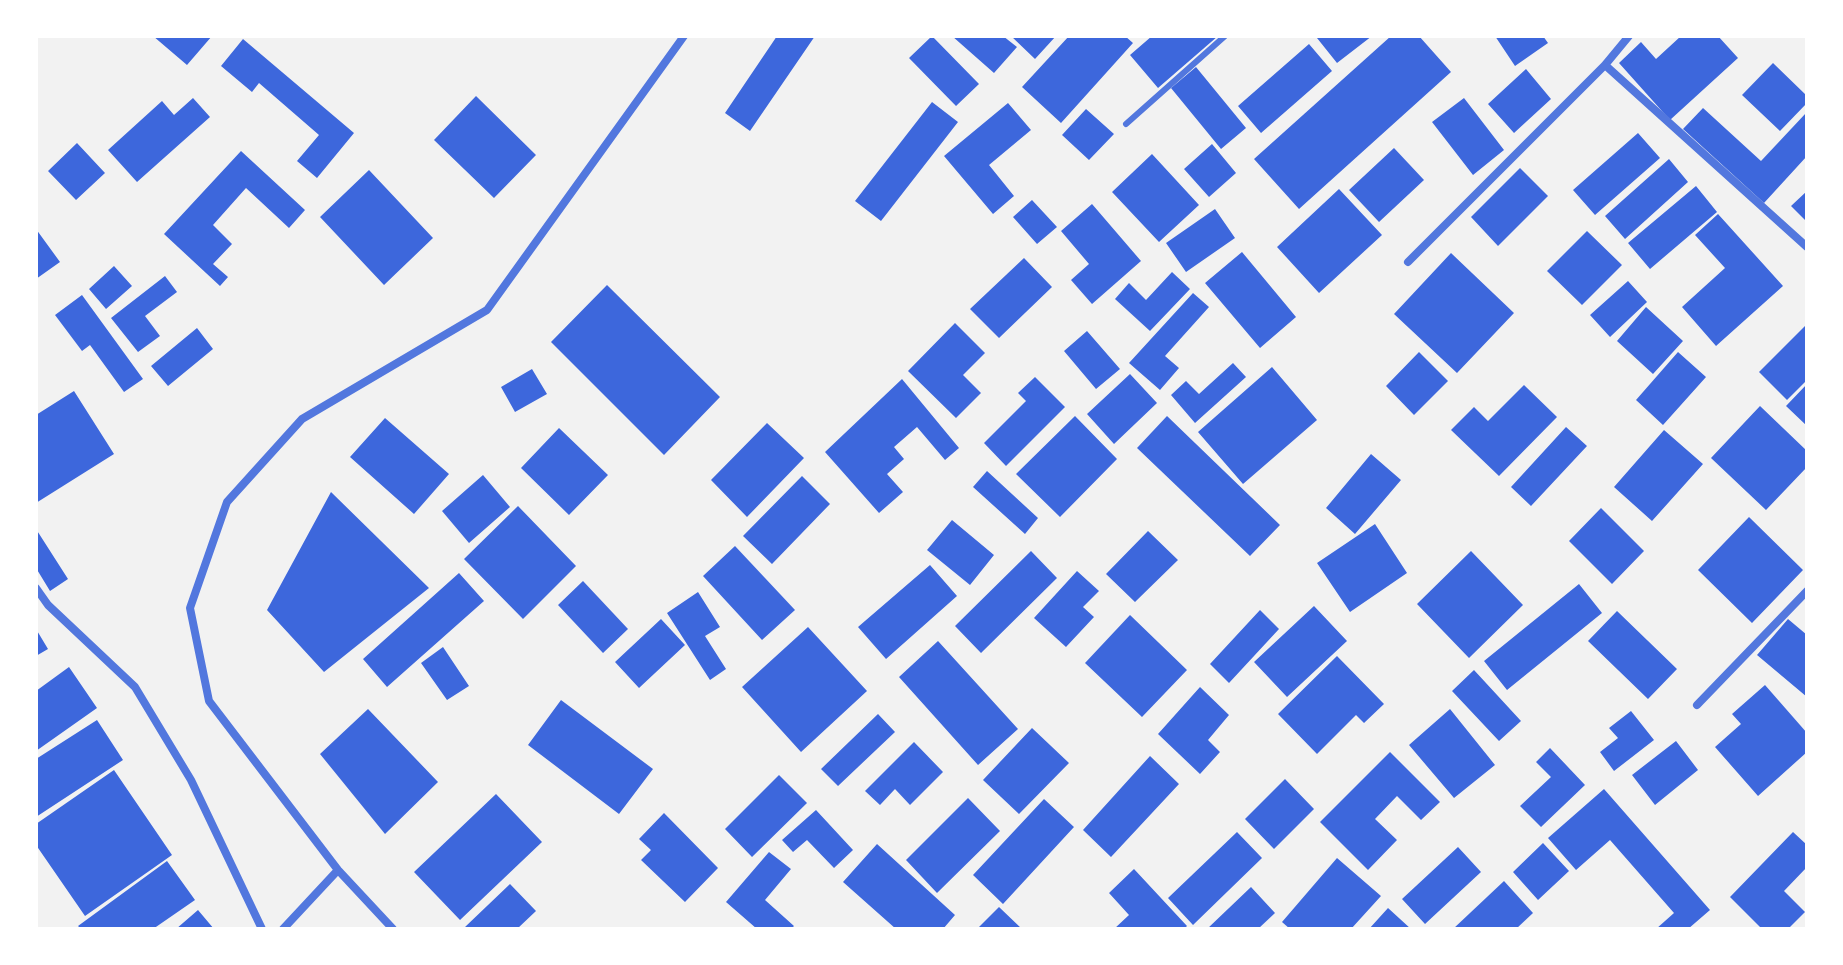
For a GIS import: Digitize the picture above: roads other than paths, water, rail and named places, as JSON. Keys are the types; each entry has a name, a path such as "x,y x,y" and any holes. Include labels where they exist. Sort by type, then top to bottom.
{"street":[{"path":"393,929 338,870 209,701 190,608 227,502 302,419 487,310 684,36"},
{"path":"1408,262 1605,65 1629,36"},
{"path":"1605,65 1807,247"},
{"path":"36,588 48,605 135,687 191,780 262,929"},
{"path":"1697,705 1807,591"},
{"path":"283,929 338,870"}],"lane":[{"path":"1126,124 1225,36"}]}
